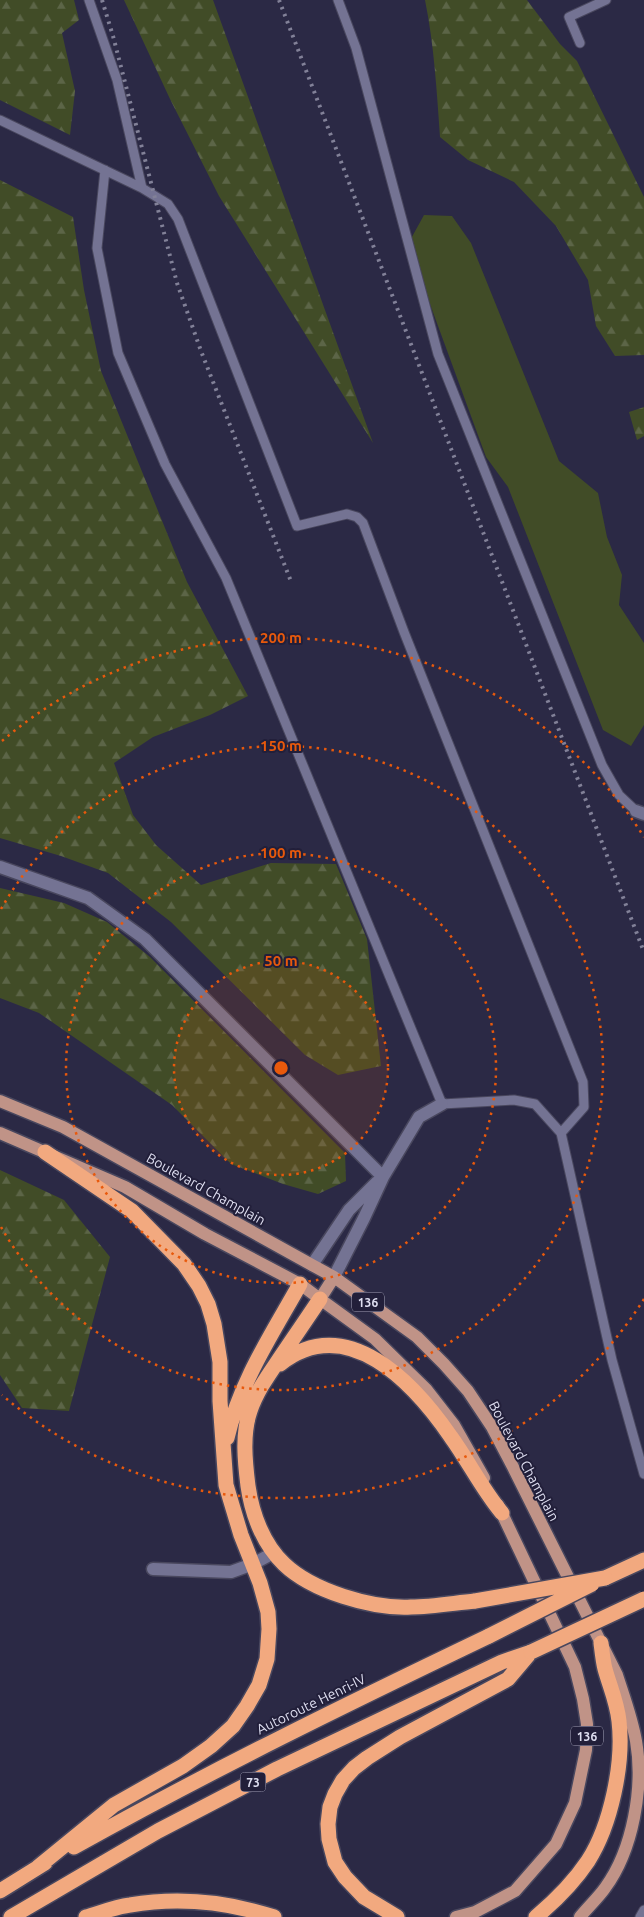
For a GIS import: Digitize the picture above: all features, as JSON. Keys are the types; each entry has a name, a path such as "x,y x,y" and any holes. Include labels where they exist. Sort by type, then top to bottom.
{"highway":[{"path":"38,1867 114,1805 183,1766 211,1746 233,1726 259,1685 267,1659 269,1643 265,1599 235,1518 226,1485 220,1402 220,1362 214,1324 208,1304 199,1286 184,1264 132,1211 45,1152"},
{"path":"225,1464 227,1440 236,1402 300,1284"},
{"path":"320,1299 256,1394 249,1412 246,1430 246,1474 254,1514 262,1532 284,1564 305,1578 338,1595 378,1605 410,1607 475,1601 605,1578"},
{"path":"271,1372 290,1356 316,1346 346,1346 371,1357 396,1374 429,1408 452,1438 486,1493 502,1513"},
{"name":"Autoroute Henri-IV","path":"0,1891 38,1867 154,1802 301,1726 644,1560"},
{"name":"73","path":"11,1917 158,1831 276,1770 502,1662 531,1652 644,1599"},
{"path":"536,1917 550,1906 575,1879 589,1859 605,1825 614,1795 620,1753 619,1722 615,1697 605,1668 600,1643"},
{"path":"398,1917 364,1897 345,1877 335,1862 329,1839 328,1824 330,1807 335,1794 343,1780 367,1758 400,1737 508,1678 531,1652"},
{"path":"86,1917 129,1905 180,1902 229,1905 274,1917"},
{"path":"116,1917 123,1917"}],"main road":[{"name":"Boulevard Champlain","path":"0,1101 64,1127 334,1277 417,1337 468,1391 492,1427 514,1467 617,1675 629,1709 636,1743 638,1798 630,1836 621,1859 606,1887 580,1917"},
{"name":"136","path":"0,1133 125,1187 206,1234 300,1284 375,1339 426,1389 454,1424 473,1456 575,1667 587,1724 586,1750 575,1803 556,1844 515,1891 475,1912 456,1917"},
{"path":"300,1284 312,1265"},
{"path":"320,1299 334,1277"}],"street":[{"path":"0,867 88,898 145,939 383,1177"},
{"path":"334,1277 383,1177 419,1117 442,1104"},
{"path":"312,1265 349,1210 383,1177"},
{"path":"153,1569 231,1572 253,1564 275,1552"}],"lane":[{"path":"90,0 117,80 142,188"},
{"path":"338,0 356,48 438,354 602,765 619,795 640,812"},
{"path":"580,44 569,17 606,0"},
{"path":"0,120 142,188 168,204 178,219 296,526 348,514 357,518 363,524 583,1082 584,1107 560,1133"},
{"path":"105,170 97,248 118,353 165,464 226,578 442,1104 514,1100 535,1104 560,1133 612,1360 644,1474"},
{"path":"640,1917 644,1910"}],"green space":[{"path":"0,0 74,0 79,20 62,33 75,91 70,135 0,100"},
{"path":"124,0 213,0 373,443 219,196 170,99"},
{"path":"425,0 527,0 560,44 577,61 644,197 644,355 615,356 596,326 588,280 556,226 514,182 468,160 440,137 433,51"},
{"path":"0,180 73,217 84,290 101,371 187,582 248,696 210,715 153,737 114,763 133,815 156,845 201,885 271,863 336,864 367,939 381,1066 338,1075 305,1055 171,922 108,873 61,856 0,838"},
{"path":"424,215 452,216 471,243 559,461 598,493 607,537 622,575 619,605 644,643 644,725 631,746 603,730 508,487 486,457 408,244"},
{"path":"644,407 644,436 637,440 629,412"},
{"path":"0,888 64,903 107,922 150,957 345,1153 346,1181 318,1194 283,1184 231,1164 172,1105 39,1013 0,998"},
{"path":"0,1170 64,1200 110,1257 69,1411 22,1408 0,1375"}],"railway":[{"path":"102,0 177,283 201,351 292,584"},
{"path":"279,0 644,952"}]}
